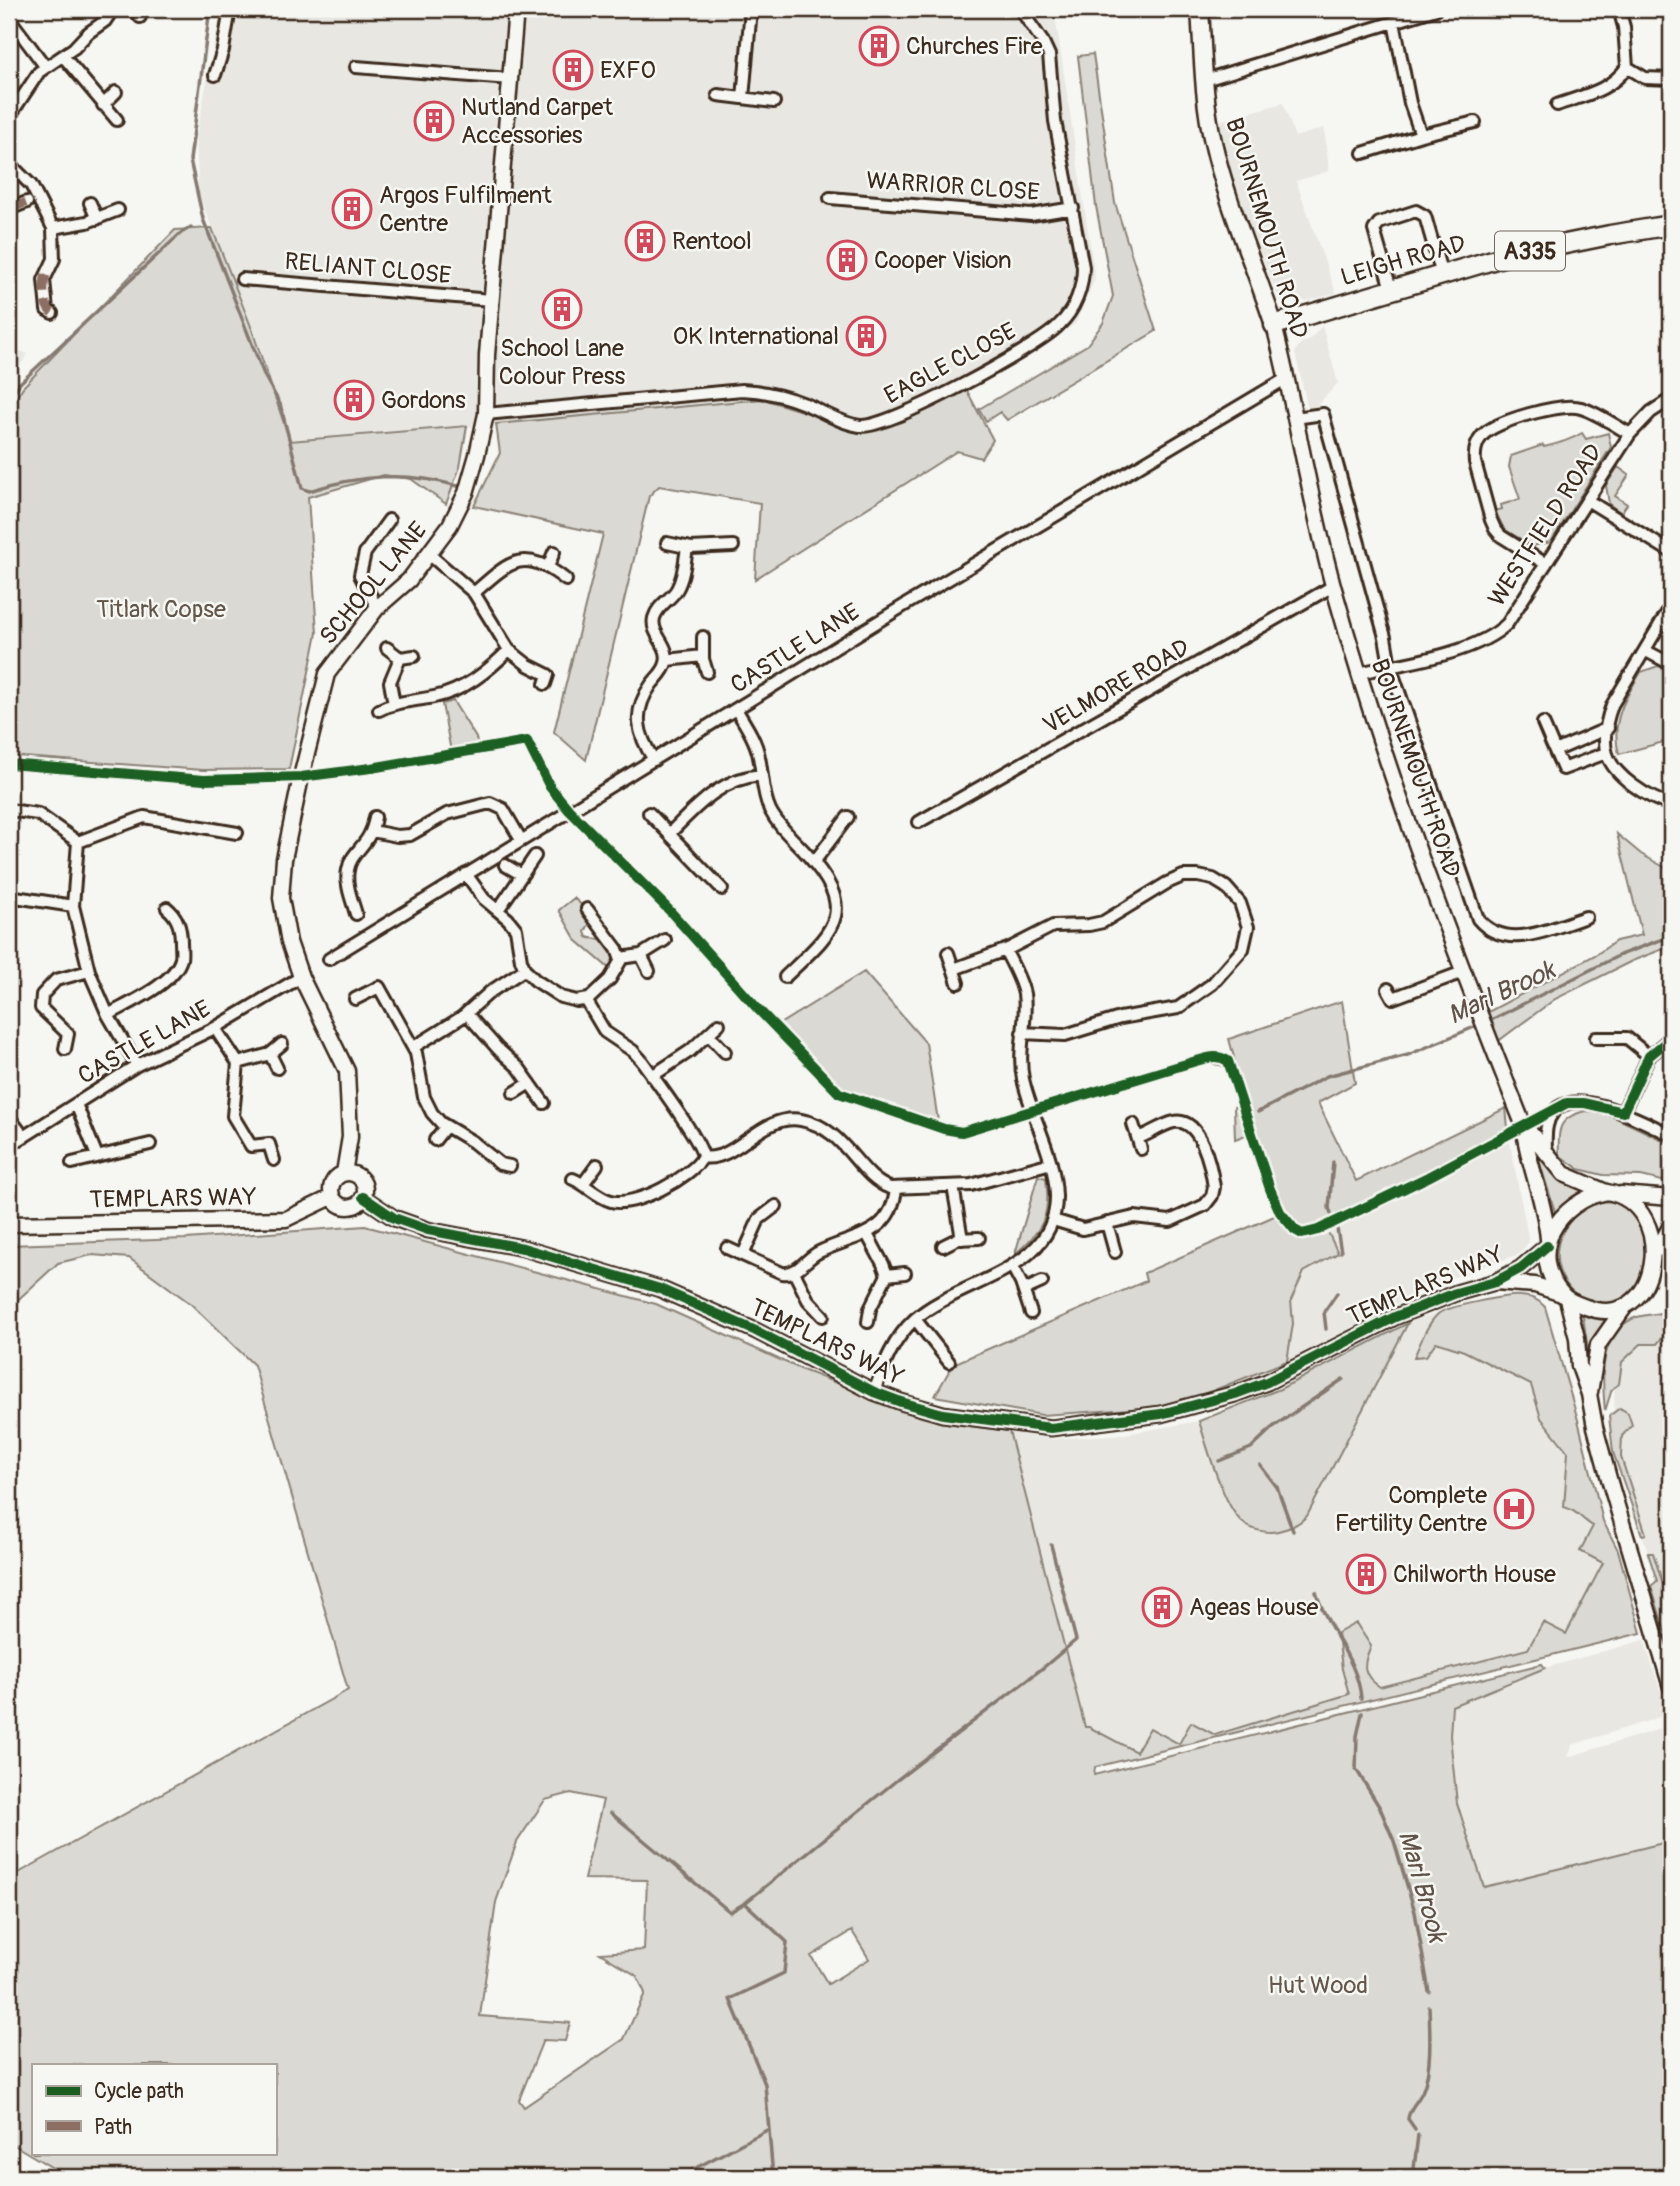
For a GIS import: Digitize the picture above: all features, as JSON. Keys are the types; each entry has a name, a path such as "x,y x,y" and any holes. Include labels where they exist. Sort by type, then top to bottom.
{"main road":[{"name":"BOURNEMOUTH ROAD","path":"1200,9 1207,109 1216,156 1274,325"},
{"name":"LEIGH ROAD","path":"1274,325 1506,256 1610,234 1671,225"}],"street":[{"path":"9,117 30,82 45,66 63,56 105,21 113,9"},
{"path":"215,75 223,50 230,9"},
{"name":"SCHOOL LANE","path":"344,1173 350,1137 347,1072 301,977 289,942 281,898 287,845 327,674 377,608 409,580 430,555 450,525 466,493 486,414 491,300 516,9"},
{"path":"743,98 751,9"},
{"name":"EAGLE CLOSE","path":"486,414 742,390 771,394 859,426 873,425 895,418 1004,362 1049,334 1061,324 1076,301 1083,279 1081,247 1055,121 1049,55 1020,9"},
{"path":"1205,80 1436,9"},
{"path":"1557,105 1600,90 1617,80 1627,67 1624,27 1619,9"},
{"path":"9,18 45,66"},
{"path":"1394,22 1410,103 1421,135"},
{"path":"63,56 117,120"},
{"path":"356,67 510,79"},
{"path":"1627,67 1645,78 1671,79"},
{"path":"103,105 116,92"},
{"path":"718,95 774,102"},
{"path":"1363,153 1475,122"},
{"path":"9,163 31,186 53,228 54,259 44,280 47,310 51,313"},
{"name":"WARRIOR CLOSE","path":"831,198 1031,215 1073,208"},
{"path":"9,209 27,202"},
{"path":"90,203 97,219"},
{"path":"53,228 97,219 118,210"},
{"path":"1391,289 1374,230 1379,223 1416,211 1425,216 1442,275"},
{"name":"RELIANT CLOSE","path":"242,279 491,300"},
{"name":"BOURNEMOUTH ROAD","path":"1274,325 1333,586 1387,763 1463,972 1523,1124 1525,1145 1547,1224 1547,1242"},
{"name":"CASTLE LANE","path":"329,959 905,605 1287,378"},
{"name":"WESTFIELD ROAD","path":"1359,673 1479,643 1497,633 1507,624 1630,434 1653,411 1671,399"},
{"path":"1546,564 1501,536 1493,525 1475,462 1474,452 1482,435 1496,425 1568,406 1580,407 1630,434"},
{"name":"BOURNEMOUTH ROAD","path":"1296,418 1323,414 1383,631 1390,666 1478,919 1489,930 1502,936 1515,937 1586,917"},
{"path":"1587,499 1671,552"},
{"path":"377,608 360,575 365,553 389,520"},
{"path":"369,524 379,534"},
{"path":"667,543 687,547 733,546"},
{"path":"654,760 642,739 640,714 647,692 667,660 664,645 654,629 654,621 657,610 677,589 687,547"},
{"path":"548,567 554,552"},
{"path":"430,555 474,593 509,650 548,675 545,684"},
{"path":"474,593 513,562 523,561 548,567 566,580"},
{"name":"VELMORE ROAD","path":"919,822 1333,586"},
{"path":"1671,606 1612,705 1605,741 1606,753 1628,782 1653,799 1671,805"},
{"path":"703,637 703,656 707,672"},
{"path":"387,648 400,658 414,656"},
{"path":"379,710 460,688 494,666 509,650"},
{"path":"1646,651 1671,664"},
{"path":"667,660 703,656"},
{"path":"394,704 390,682 400,658"},
{"path":"736,709 758,753 767,802 773,815 814,862 835,897 836,917 828,934 785,977"},
{"path":"1543,723 1563,769 1606,753"},
{"path":"1555,751 1608,728"},
{"path":"669,834 706,798 725,784 761,775"},
{"path":"372,831 397,836 410,835 447,814 490,803 503,809 521,840"},
{"path":"9,810 38,814 78,842"},
{"path":"649,813 722,889"},
{"path":"78,842 144,817 224,827 237,833"},
{"path":"356,914 347,871 351,861 368,841 375,817"},
{"path":"814,862 848,817"},
{"path":"78,842 73,906 89,971 107,1014 137,1065"},
{"path":"498,910 535,856"},
{"path":"505,864 522,875"},
{"path":"466,874 484,899 516,929 525,970 535,980 571,1001 586,1000 594,995 621,964 617,949 587,909"},
{"path":"954,969 1005,950 1053,926 1103,922 1183,876 1198,876 1219,882 1236,898 1247,920 1247,939 1239,955 1212,984 1178,1008 1120,1018 1065,1035 1022,1033"},
{"path":"9,896 73,906"},
{"path":"107,1014 135,1000 171,976 181,960 181,931 175,913"},
{"path":"621,958 641,955 665,940"},
{"path":"874,1392 892,1346 915,1319 942,1301 1012,1266 1035,1247 1053,1220 1056,1194 1051,1163 1023,1079 1023,991 1005,950"},
{"path":"948,953 958,983"},
{"path":"641,955 649,971"},
{"path":"414,1047 467,1014 490,992 525,970"},
{"path":"82,1035 68,1034 41,1008 42,995 56,980 89,971"},
{"path":"1388,989 1392,998 1463,972"},
{"name":"CASTLE LANE","path":"9,1146 137,1065 215,1028 301,977"},
{"path":"355,999 379,987 414,1047 427,1105 436,1118 481,1147 500,1164 510,1166"},
{"path":"586,1000 605,1032 633,1051 652,1076 701,1147 703,1157"},
{"path":"467,1014 519,1068 544,1103"},
{"path":"652,1076 690,1051 719,1024"},
{"path":"1609,1037 1611,1024"},
{"path":"215,1028 238,1063 233,1116 251,1146 282,1141"},
{"path":"65,1049 68,1034"},
{"path":"708,1034 725,1052"},
{"path":"1596,1038 1626,1038 1649,1056"},
{"path":"1623,1112 1649,1056 1671,1038"},
{"path":"238,1063 270,1054 282,1044"},
{"path":"270,1054 277,1068"},
{"path":"514,1093 530,1083"},
{"path":"1546,1153 1546,1127 1549,1119 1559,1106 1567,1102 1623,1112 1671,1135"},
{"path":"76,1104 97,1156"},
{"path":"9,1117 24,1137"},
{"path":"597,1165 578,1181 611,1201 635,1201 660,1190 703,1157 720,1156 773,1124 788,1120 802,1120 814,1124 833,1135 878,1181 884,1186 896,1189 953,1186 992,1180 1051,1163"},
{"path":"1053,1220 1083,1229 1134,1217 1170,1221 1199,1209 1212,1196 1213,1181 1198,1133 1191,1125 1172,1123 1140,1144 1133,1124"},
{"name":"BOURNEMOUTH ROAD","path":"1523,1124 1564,1174 1611,1193"},
{"path":"435,1140 446,1126"},
{"path":"72,1163 150,1144"},
{"path":"269,1144 274,1160"},
{"path":"332,1197 332,1182 344,1173"},
{"name":"TEMPLARS WAY","path":"9,1224 286,1219 332,1197 347,1207 359,1202 365,1187 360,1178 344,1173"},
{"path":"953,1186 962,1238"},
{"path":"727,1248 782,1273 794,1272 820,1251 867,1234 880,1225 889,1214 896,1189"},
{"path":"1611,1193 1640,1210 1651,1226 1658,1249"},
{"path":"1669,1197 1611,1193 1576,1203 1567,1210 1547,1242 1550,1272 1564,1297 1577,1338 1579,1366 1589,1394 1595,1427 1671,1687"},
{"name":"TEMPLARS WAY","path":"363,1197 394,1218 428,1230 523,1248 660,1289 755,1331 874,1392 943,1414 1051,1428 1142,1418 1185,1409 1267,1382 1426,1304 1495,1282 1521,1268 1547,1242"},
{"path":"743,1255 759,1219 776,1206"},
{"path":"1107,1223 1115,1252"},
{"path":"1589,1394 1598,1345 1624,1308 1639,1297 1645,1288 1658,1249 1671,1225"},
{"path":"867,1234 884,1264 887,1275 870,1309 868,1322"},
{"path":"943,1246 962,1238 978,1238"},
{"path":"1012,1266 1024,1290 1031,1313"},
{"path":"794,1272 808,1300 823,1316"},
{"path":"887,1275 905,1273"},
{"path":"1024,1290 1042,1282"},
{"name":"TEMPLARS WAY","path":"1495,1282 1535,1285 1564,1297"},
{"path":"1564,1297 1601,1311 1624,1308"},
{"path":"915,1319 949,1362"}],"shaded area":[{"path":"221,9 1054,9 1095,278 1075,324 966,389 885,426 862,430 514,423 290,441 250,324 199,195 196,138"},
{"path":"1283,103 1295,137 1324,128 1329,171 1296,181 1336,293 1307,301 1283,302 1277,294 1223,159 1216,122"},
{"path":"1322,326 1338,383 1309,414 1295,352 1301,343 1308,341"},
{"path":"9,347 28,354 9,381"},
{"path":"1509,1138 1529,1242 1519,1254 1432,1285 1287,1361 1293,1324 1291,1300 1304,1272 1338,1252 1325,1228"},
{"path":"1520,1295 1538,1299 1545,1307 1578,1420 1603,1521 1618,1550 1641,1633 1095,1767 1009,1431 1052,1439 1126,1434 1199,1421 1280,1389 1408,1323 1498,1297"},
{"path":"1671,1318 1671,1622 1613,1446 1615,1374 1628,1355"},
{"path":"1644,1640 1662,1696 1660,1717 1572,1745 1568,1757 1667,1727 1671,1740 1671,1841 1483,1887 1457,1803 1450,1736 1452,1706 1545,1668"}],"green space":[{"path":"1093,54 1115,203 1156,331 1007,420 1000,412 986,421 979,409 1087,345 1103,323 1113,296 1096,206 1078,56"},
{"name":"Titlark Copse","path":"212,228 250,324 290,441 467,426 460,467 446,504 411,479 384,475 308,497 317,633 289,769 203,770 9,756 9,408 23,387 175,230"},
{"path":"966,389 993,440 981,458 957,451 755,579 760,503 659,486 649,496 586,760 554,732 603,534 474,506 500,453 496,424 763,399 859,429 885,426"},
{"path":"1582,433 1586,439 1608,433 1611,447 1551,542 1532,546 1504,529 1495,511 1502,509 1501,505 1520,499 1509,467 1511,456 1574,438"},
{"path":"1618,467 1629,475 1615,496 1627,504 1621,513 1609,504 1606,485"},
{"path":"1658,666 1671,671 1671,740 1619,754 1616,731 1625,701 1641,672"},
{"path":"453,701 476,738 478,747 451,751 442,704"},
{"path":"1617,834 1641,854 1671,871 1671,946 1632,961 1555,999 1497,1042 1488,1012 1597,954 1616,941 1642,935"},
{"path":"574,898 585,908 590,922 585,932 587,937 603,940 610,945 613,957 611,970 576,940 559,910"},
{"path":"864,972 926,1043 938,1121 841,1091 778,1025"},
{"path":"1342,1001 1355,1083 1318,1103 1356,1181 1506,1108 1509,1138 1326,1228 1338,1253 1304,1272 1291,1300 1293,1324 1287,1361 1187,1401 1146,1408 1042,1415 935,1396 953,1364 1146,1281 1144,1273 1279,1214 1229,1039"},
{"path":"1216,1057 1228,1067 1249,1134 1235,1139 1234,1107 1238,1105 1224,1066 1209,1063 1160,1078 1159,1074"},
{"path":"1586,1111 1606,1113 1671,1144 1671,1183 1641,1176 1603,1175 1579,1169 1559,1155 1560,1131 1565,1121"},
{"path":"1534,1144 1584,1190 1573,1196 1556,1215"},
{"path":"1038,1176 1046,1178 1046,1212 1038,1230 1015,1254"},
{"path":"1625,1201 1644,1219 1653,1262 1626,1302 1602,1305 1589,1302 1572,1291 1561,1275 1557,1255 1560,1238 1571,1221 1590,1202"},
{"name":"Hut Wood","path":"365,1226 656,1304 805,1371 939,1422 1009,1431 1085,1727 1136,1752 1150,1728 1179,1744 1191,1722 1215,1735 1349,1694 1342,1669 1338,1633 1356,1623 1371,1646 1365,1669 1380,1687 1528,1649 1543,1622 1566,1634 1603,1563 1580,1551 1593,1526 1564,1507 1568,1452 1541,1418 1531,1385 1464,1351 1436,1342 1426,1356 1414,1357 1430,1323 1443,1311 1504,1297 1521,1296 1537,1300 1545,1307 1578,1420 1603,1521 1618,1550 1641,1633 1095,1767 1094,1775 1542,1664 1545,1668 1452,1706 1450,1736 1457,1803 1484,1887 1671,1841 1671,2177 68,2177 9,2142 9,1870 13,1876 348,1690 254,1365 191,1304 129,1258 92,1255 58,1263 9,1308 9,1245 186,1239","holes":["571,1793 603,1800 584,1879 647,1880 644,1950 600,1953 637,1976 645,1993 624,2039 524,2107 519,2100 543,2040 565,2041 570,2023 480,2016 496,1902 517,1842 545,1800","852,1931 869,1959 828,1984 811,1956"]},
{"path":"1582,1310 1595,1316 1611,1317 1590,1363"},
{"path":"1660,1313 1670,1317 1671,1327 1657,1344 1641,1344 1622,1362 1619,1384 1612,1389 1605,1411 1603,1373 1613,1336 1632,1319"},
{"path":"1408,1323 1307,1516 1294,1526 1274,1532 1254,1529 1242,1522 1228,1503 1222,1489 1199,1421 1280,1389"},
{"path":"1620,1408 1628,1413 1632,1425 1622,1436 1621,1457 1646,1534 1642,1535 1613,1452 1609,1416"},
{"path":"1648,1553 1653,1553 1671,1609 1671,1651 1651,1586 1657,1581"}],"waterway":[{"path":"210,9 190,160 203,219 265,377 280,404 302,488 309,491 346,481 383,477 420,478 458,486"},
{"path":"9,400 20,383 181,233 191,227"},
{"name":"Marl Brook","path":"1487,1022 1620,955 1671,936"},
{"name":"Marl Brook","path":"1258,1112 1327,1076 1408,1055 1479,1025"},
{"name":"Marl Brook","path":"1333,1162 1329,1208 1337,1229 1341,1252"},
{"name":"Marl Brook","path":"1326,1329 1324,1312 1337,1293"},
{"name":"Marl Brook","path":"1219,1461 1251,1448 1273,1427 1343,1379"},
{"name":"Marl Brook","path":"1260,1465 1277,1487 1293,1531"},
{"path":"773,2177 765,2084 730,1999 784,1973 787,1942 745,1903 1076,1640 1051,1545"},
{"name":"Marl Brook","path":"1316,1592 1354,1670 1361,1698"},
{"name":"Marl Brook","path":"1362,1713 1357,1736 1356,1769 1380,1808 1394,1841 1415,1912 1429,1992"},
{"path":"611,1813 730,1912 745,1903"},
{"name":"Marl Brook","path":"1415,2129 1408,2119 1423,2090 1428,2071 1429,2007"},
{"path":"679,2177 769,2129"},
{"name":"Marl Brook","path":"1413,2177 1418,2135"}],"marked path":[{"path":"9,209 27,202"},
{"path":"46,275 44,295 52,313"}],"cycle path":[{"path":"9,764 204,780 301,777 371,768 527,741 550,787 569,810 669,910 756,1007 839,1093 944,1129 962,1132 1196,1061 1220,1058 1228,1061 1280,1212 1295,1230 1302,1234 1318,1230 1428,1177 1567,1103 1584,1103 1623,1112 1649,1056 1671,1038"},
{"path":"363,1197 394,1218 428,1230 523,1248 660,1289 756,1331 874,1392 901,1402 943,1414 1051,1428 1161,1414 1235,1394 1267,1382 1395,1317 1456,1293 1495,1282 1521,1268 1547,1246"}],"place":[{"name":"Churches Fire","path":"879,46"},
{"name":"EXFO","path":"573,70"},
{"name":"Nutland Carpet Accessories","path":"434,121"},
{"name":"Argos Fulfilment Centre","path":"352,209"},
{"name":"Rentool","path":"645,241"},
{"name":"Cooper Vision","path":"847,260"},
{"name":"School Lane Colour Press","path":"562,309"},
{"name":"OK International","path":"866,336"},
{"name":"Gordons","path":"354,400"},
{"name":"Complete Fertility Centre","path":"1514,1509"},
{"name":"Chilworth House","path":"1366,1574"},
{"name":"Ageas House","path":"1162,1607"}]}
